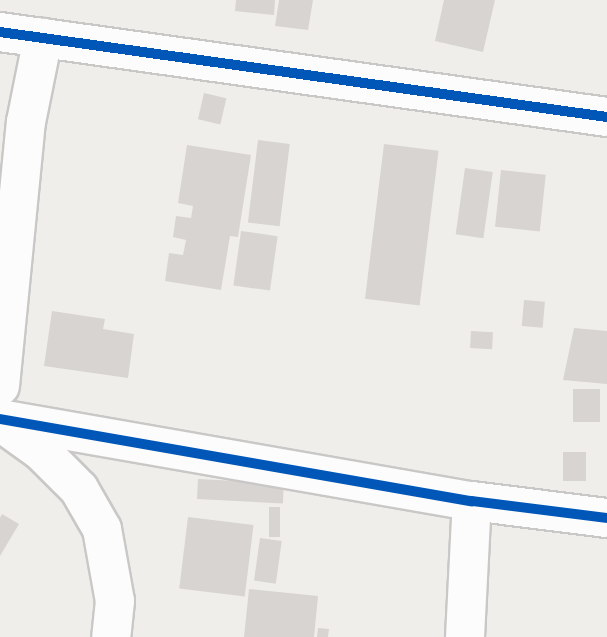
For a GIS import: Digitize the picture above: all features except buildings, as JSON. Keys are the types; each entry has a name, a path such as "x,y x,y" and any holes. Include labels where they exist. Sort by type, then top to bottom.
{"street":[{"path":"0,32 607,117"},
{"path":"0,386 26,122 43,38"},
{"path":"0,420 472,501 607,518"},
{"path":"0,420 41,451 79,489 102,529 112,564 115,601 111,637"},
{"path":"465,637 472,501"}],"cycle path":[{"path":"0,32 607,117"},
{"path":"0,419 472,501 607,518"}]}
